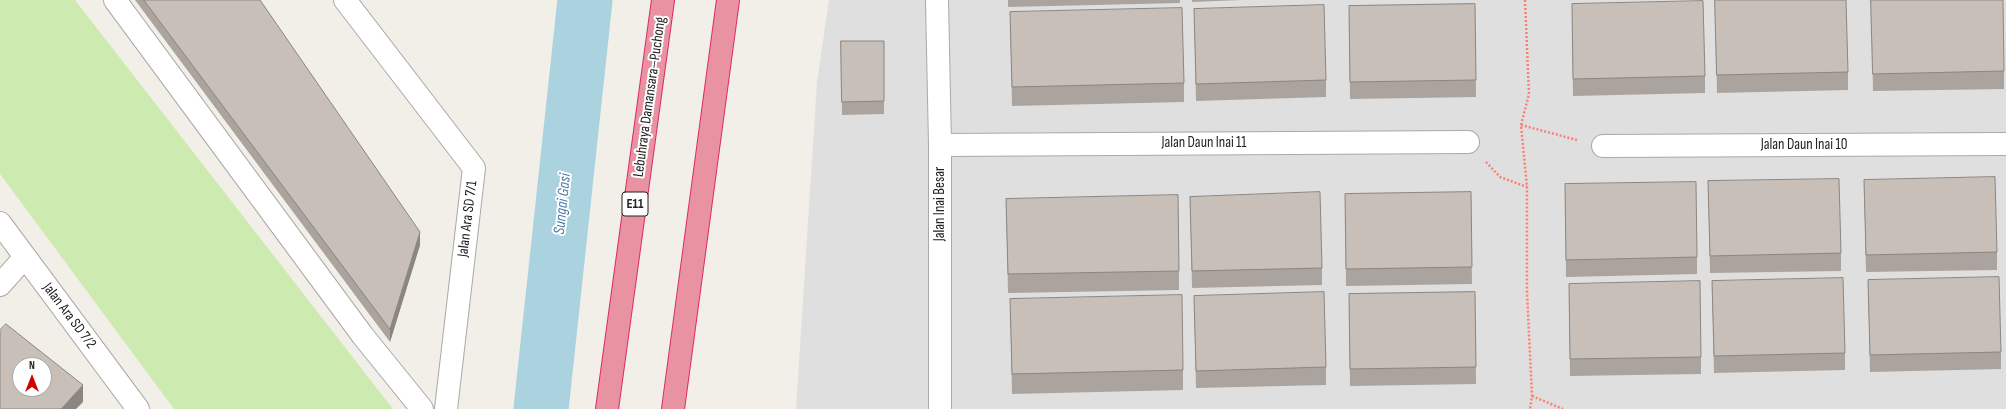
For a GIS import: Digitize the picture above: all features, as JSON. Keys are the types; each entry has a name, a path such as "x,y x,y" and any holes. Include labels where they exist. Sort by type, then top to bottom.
{"highway":[{"name":"Lebuhraya Damansara–Puchong","path":"607,409 663,0"},
{"path":"673,409 728,0"}],"street":[{"path":"115,0 363,336 422,409"},
{"name":"Jalan Ara SD 7/1","path":"345,0 474,168 446,409"},
{"name":"Jalan Inai Besar","path":"937,0 940,145 940,409"},
{"name":"Jalan Daun Inai 11","path":"940,145 1468,142"},
{"name":"Jalan Daun Inai 10","path":"1603,146 2006,144"},
{"name":"Jalan Ara SD 7/2","path":"0,223 138,409"},
{"path":"0,285 25,257"}],"path":[{"path":"1525,0 1529,94 1521,125 1527,187 1527,292 1532,396 1530,409"},
{"path":"1521,125 1603,146"},
{"path":"1468,142 1500,177 1527,187"},
{"path":"1532,396 1562,409"}],"shaded area":[{"path":"829,0 2006,0 2006,409 796,409 817,82"}],"green space":[{"path":"0,0 75,0 393,409 174,409 0,174"}],"building":[{"path":"144,0 260,0 420,232 390,329"},
{"path":"1715,0 1846,0 1848,72 1717,75"},
{"path":"1871,0 2003,0 2004,71 1873,74"},
{"path":"1703,1 1705,76 1573,79 1572,4"},
{"path":"1475,4 1476,80 1350,82 1349,6"},
{"path":"1324,5 1326,80 1196,84 1194,9"},
{"path":"1182,8 1184,83 1012,87 1010,12"},
{"path":"841,41 884,41 884,101 842,102"},
{"path":"1995,177 1997,252 1866,255 1864,180"},
{"path":"1839,179 1841,253 1710,256 1708,181"},
{"path":"1696,182 1697,257 1566,260 1565,184"},
{"path":"1320,192 1322,268 1192,271 1190,197"},
{"path":"1471,192 1472,267 1346,269 1345,194"},
{"path":"1178,195 1179,271 1008,274 1006,199"},
{"path":"1999,277 2001,352 1870,355 1868,280"},
{"path":"1843,278 1845,353 1714,356 1712,281"},
{"path":"1700,281 1701,357 1570,359 1569,284"},
{"path":"1324,292 1326,367 1196,371 1194,296"},
{"path":"1475,292 1476,367 1350,369 1349,294"},
{"path":"1182,295 1183,370 1012,374 1010,299"},
{"path":"6,324 48,357 12,357 12,397 52,397 52,360 83,385 61,409 0,409 0,330"}],"waterway":[{"name":"Sungai Gasi","path":"541,409 585,0"}]}
